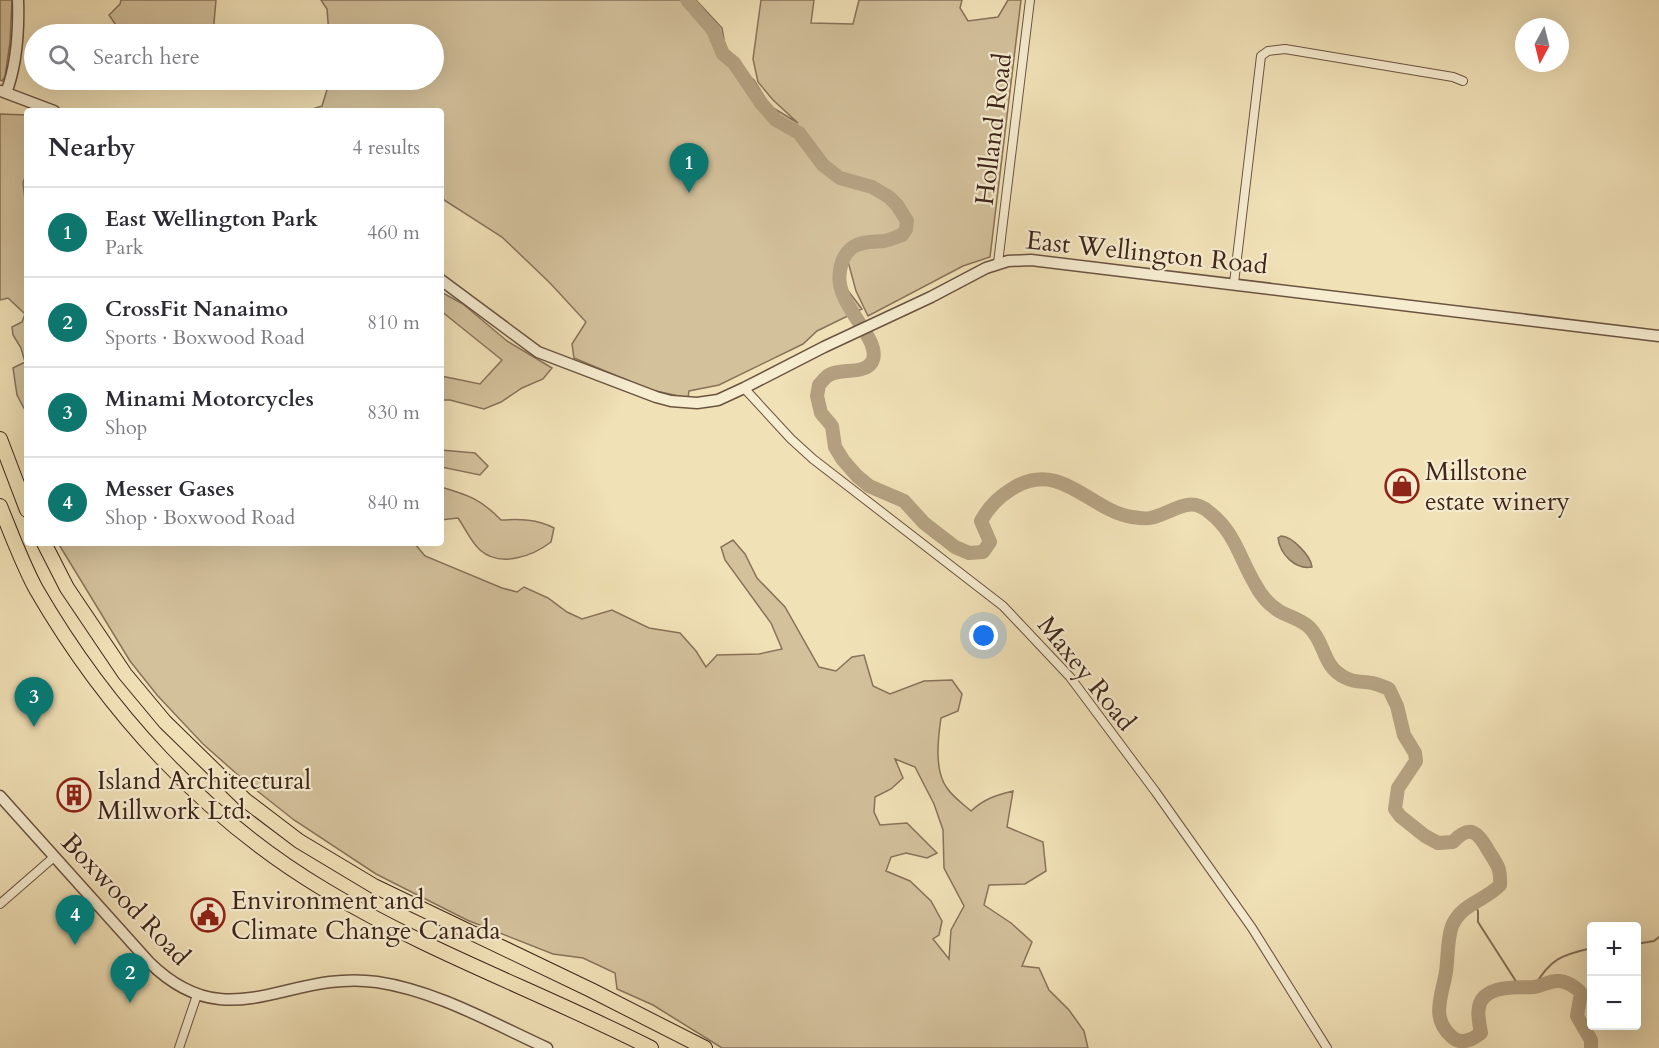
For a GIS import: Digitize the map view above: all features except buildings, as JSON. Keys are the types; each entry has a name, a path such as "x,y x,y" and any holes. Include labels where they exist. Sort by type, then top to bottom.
{"highway":[{"path":"0,439 24,502"},
{"path":"0,506 35,587 82,662 130,725 189,785 252,840 324,890 401,932 600,1022 651,1048"},
{"path":"46,546 67,588 125,674 165,722 245,800 299,841 374,886 591,990 705,1048"}],"street":[{"path":"18,0 16,52 12,75 3,92 46,108"},
{"name":"Holland Road","path":"998,263 1030,0"},
{"path":"1233,283 1262,56 1274,49 1285,48 1453,77 1463,81"},
{"name":"East Wellington Road","path":"444,281 531,348 547,356 671,401 697,403 718,399 744,388 998,263 1023,259 1659,336"},
{"name":"Maxey Road","path":"744,388 791,439 813,459 1003,606 1070,677 1155,791 1252,928 1327,1048"},
{"name":"Boxwood Road","path":"0,796 159,972 178,986 197,995 218,1000 237,1001 310,985 332,982 374,982 409,988 430,995 546,1048"},
{"path":"0,904 54,857"},
{"path":"178,1048 197,995"}],"shaded area":[{"path":"0,0 12,0 10,42 5,77 2,81 0,80"},
{"path":"121,0 216,0 214,24 115,24 109,15"},
{"path":"321,0 696,0 722,28 726,51 731,61 754,80 770,106 798,123 773,100 758,82 753,59 761,0 814,0 811,23 853,24 859,0 962,0 960,8 968,21 998,17 1008,0 1021,0 990,257 963,266 868,316 856,291 846,254 843,284 862,309 817,331 803,344 719,385 689,391 688,398 651,390 574,358 572,344 586,322 550,283 502,237 444,200 444,108 316,108 322,106 327,90 444,90 444,24 328,24 327,9"},
{"path":"0,114 24,115 24,313 8,298 0,300"},
{"path":"444,294 463,304 507,341 552,368 543,379 484,409 444,400 444,377 480,384 502,360 444,313"},
{"path":"24,317 24,358 13,335 12,327 22,322"},
{"path":"24,362 24,408 17,395 13,368"},
{"path":"444,450 475,453 488,466 480,475 444,468"},
{"path":"444,488 474,499 501,520 528,520 554,528 551,542 535,552 516,558 497,558 480,550 458,518 444,520"},
{"path":"1281,536 1290,539 1300,547 1312,567 1300,566 1289,560 1279,544 1278,538"},
{"path":"733,540 745,554 757,578 785,607 819,667 836,671 852,657 864,655 873,686 890,694 924,681 952,680 962,694 958,711 941,718 938,754 943,781 952,794 971,811 990,798 1013,791 1007,827 1043,842 1046,871 1025,884 989,885 984,905 1011,923 1032,942 1022,966 1039,968 1049,990 1069,1010 1084,1031 1088,1048 722,1048 653,1005 617,989 615,973 583,958 553,954 467,920 376,874 294,820 203,744 157,695 130,661 60,546 417,546 425,556 502,588 517,592 524,587 548,598 567,612 582,619 612,610 649,628 680,633 706,667 717,655 759,654 782,649 771,623 725,560 721,547","holes":["895,759 915,767 934,804 943,830 944,868 964,906 951,930 949,959 933,939 939,935 942,921 931,901 910,881 886,871 891,857 906,853 927,858 937,853 907,823 880,825 874,812 875,797 891,789 903,778"]}],"waterway":[{"path":"687,0 713,30 723,54 734,63 761,103 776,120 799,133 823,165 840,178 872,187 889,197 907,221 902,235 886,241 856,245 848,252 841,264 840,284 844,296 871,343 874,353 872,362 863,369 834,373 826,377 819,385 817,396 821,413 832,426 835,447 843,460 869,486 904,501 924,523 955,547 969,553 983,552 990,542 981,521 992,506 1010,490 1032,480 1047,479 1061,483 1117,513 1132,517 1150,518 1187,505 1201,507 1209,512 1231,536 1262,595 1279,611 1310,628 1332,668 1349,680 1374,683 1389,689 1397,706 1404,735 1415,753 1416,761 1398,788 1395,809 1400,816 1425,836 1438,843 1453,842 1464,833 1473,832 1481,839 1498,866 1500,885 1462,912 1456,918 1450,931 1446,972 1439,1006 1439,1014 1445,1030 1459,1041 1470,1039 1481,1033 1479,1005 1489,993 1560,981 1570,984 1581,993 1577,1016 1591,1040 1591,1048"},
{"path":"1473,902 1478,911 1478,922 1519,986"},
{"path":"1641,943 1654,941 1659,937"},
{"path":"1534,987 1551,964 1564,956 1587,949"}],"place":[{"name":"East Wellington Park","path":"689,193"},
{"name":"Millstone estate winery","path":"1402,486"},
{"name":"Minami Motorcycles","path":"34,727"},
{"name":"Island Architectural Millwork Ltd.","path":"74,795"},
{"name":"Environment and Climate Change Canada","path":"208,915"},
{"name":"Messer Gases","path":"75,945"},
{"name":"CrossFit Nanaimo","path":"130,1003"}]}
